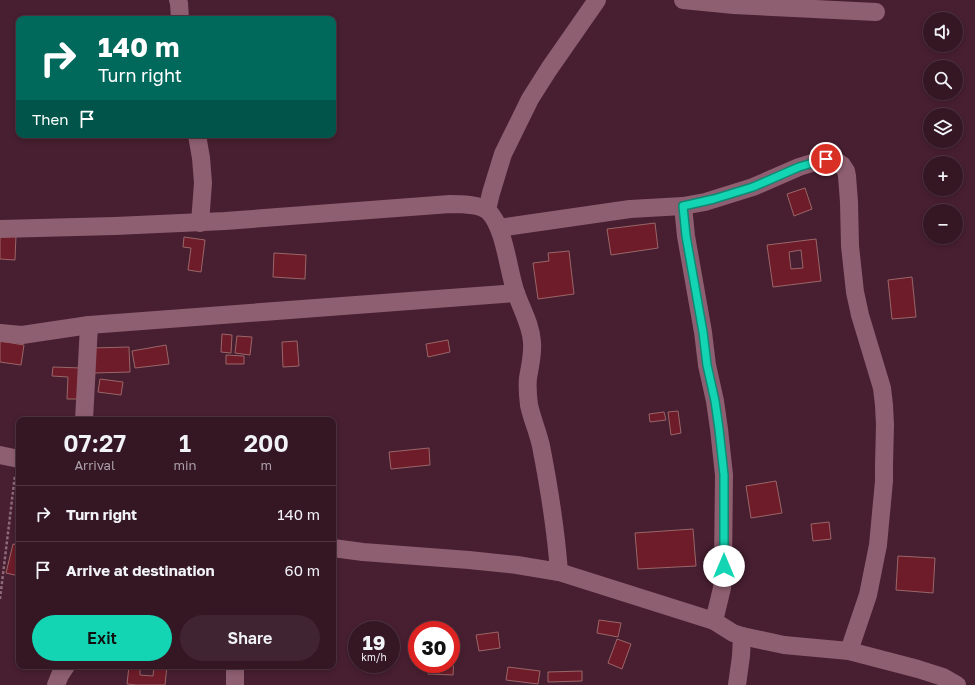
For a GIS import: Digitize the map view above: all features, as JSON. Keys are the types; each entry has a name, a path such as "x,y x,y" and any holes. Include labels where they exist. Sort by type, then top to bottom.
{"street":[{"path":"178,0 180,16"},
{"path":"487,210 503,154 530,99 596,0"},
{"path":"683,0 734,5 876,12"},
{"path":"198,138 201,158 202,183 200,222"},
{"path":"499,228 630,209 683,206 705,202 745,189 799,167 826,159 836,161 842,165 847,176 855,292 860,315 880,383 884,405 885,425 884,481 878,545 868,595 849,651"},
{"path":"0,229 200,222 450,204 475,206 487,210 494,218 499,228 516,293 532,336 533,355 528,379 529,406 541,446 550,497 559,572"},
{"path":"683,206 686,236 703,332 707,365 715,401 724,475 724,566 722,588 714,621"},
{"path":"0,333 22,335 89,325 516,293"},
{"path":"84,417 89,325"},
{"path":"336,548 517,565 559,572 714,621 733,633 742,636 784,645 849,651 918,669 943,677 957,685"},
{"path":"737,685 742,636"},
{"path":"56,685 64,669"},
{"path":"235,669 235,685"}],"path":[{"path":"0,599 12,458"}],"building":[{"path":"805,188 812,209 794,216 787,194"},
{"path":"655,223 658,248 611,255 607,229"},
{"path":"0,234 16,235 15,260 0,259"},
{"path":"184,237 205,240 201,272 188,270 191,248 183,247"},
{"path":"816,239 821,281 773,287 767,245","holes":["801,250 803,268 791,269 789,252"]},
{"path":"569,251 574,294 538,299 533,263 549,261 548,253"},
{"path":"274,253 306,255 305,279 273,277"},
{"path":"912,277 916,317 892,319 888,280"},
{"path":"222,334 232,335 231,353 221,352"},
{"path":"237,336 252,337 250,355 235,353"},
{"path":"448,340 450,352 428,357 426,344"},
{"path":"0,341 24,345 21,365 0,362"},
{"path":"297,341 299,366 283,367 282,342"},
{"path":"166,345 169,364 135,368 132,351"},
{"path":"129,347 130,372 93,373 92,348"},
{"path":"226,355 244,356 244,364 226,364"},
{"path":"53,367 81,368 80,399 67,399 68,377 52,376"},
{"path":"100,379 123,382 121,395 98,392"},
{"path":"678,411 681,433 671,435 668,412"},
{"path":"664,412 666,420 650,422 649,414"},
{"path":"429,448 430,465 391,469 389,452"},
{"path":"776,481 782,513 751,518 746,486"},
{"path":"829,522 831,539 813,541 811,524"},
{"path":"693,529 696,566 638,569 635,533"},
{"path":"13,544 16,544 16,575 6,573"},
{"path":"898,556 935,558 933,593 896,590"},
{"path":"599,620 621,623 618,637 597,633"},
{"path":"498,632 500,648 479,651 476,635"},
{"path":"617,639 631,644 622,669 608,663"},
{"path":"508,667 540,671 538,684 506,680"},
{"path":"129,669 140,669 140,675 153,676 154,669 167,669 165,685 127,684"},
{"path":"582,671 582,681 548,682 548,672"},
{"path":"428,673 453,673 453,675"}],"route":[{"path":"724,566 724,475 719,429 686,236 683,206 705,202 753,187 799,167 826,159"}]}
